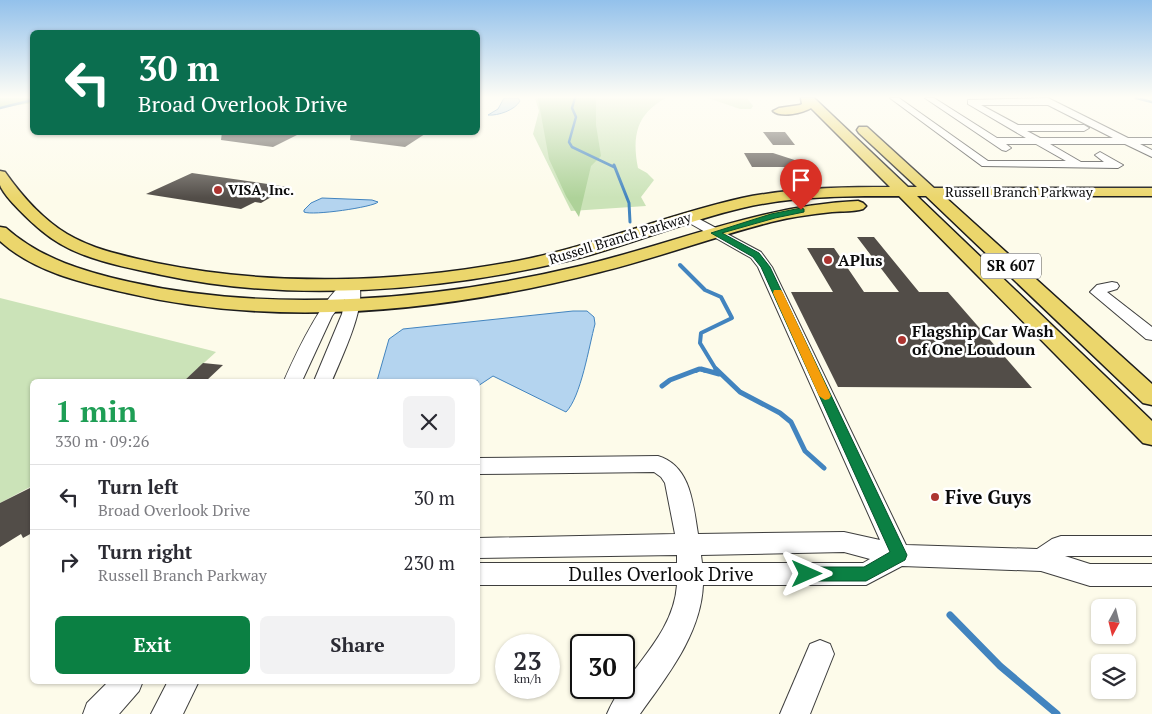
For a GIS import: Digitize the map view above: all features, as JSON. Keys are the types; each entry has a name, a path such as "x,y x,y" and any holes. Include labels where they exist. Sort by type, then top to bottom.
{"main road":[{"name":"SR 607","path":"841,131 904,192 924,199"},
{"name":"SR 607","path":"863,131 891,156 924,199 1152,436"},
{"path":"891,156 921,176 940,184 1026,192"},
{"name":"Russell Branch Parkway","path":"0,175 31,212 53,232 77,245 119,260 160,270 222,278 296,283 352,283 492,271 540,262 599,247 688,217 741,203 784,196 835,192 904,192"},
{"name":"Russell Branch Parkway","path":"0,232 10,242 55,266 77,275 119,286 199,299 264,303 352,304 439,297 519,285 626,260 773,216 805,210 1026,192 1152,192"},
{"name":"Russell Branch Parkway","path":"924,199 945,206 1152,206"},
{"name":"SR 607","path":"945,206 1152,396"}],"street":[{"path":"941,131 986,164 1118,165 1100,156"},
{"path":"981,131 1032,164"},
{"path":"1022,131 1080,165"},
{"path":"1108,131 1152,154"},
{"path":"996,141 1152,141"},
{"path":"1063,156 1125,156"},
{"path":"688,217 756,255 765,267 900,555"},
{"path":"324,379 352,304 352,283"},
{"path":"294,379 324,316 332,304 352,283"},
{"path":"1112,286 1102,288 1098,292 1152,335"},
{"path":"480,466 658,464 669,471 676,481 689,544 686,607 677,630 658,662 622,714"},
{"name":"Dulles Overlook Drive","path":"480,548 844,542 900,555 1041,560 1090,575 1152,575"},
{"path":"1041,560 1061,546 1152,546"},
{"name":"Dulles Overlook Drive","path":"480,574 866,574 900,555"},
{"path":"795,714 820,654"},
{"path":"98,714 126,684"},
{"path":"166,714 183,684"}],"green space":[{"path":"534,131 637,131 636,156 638,168 654,180 641,197 646,206 571,211 533,134"},
{"path":"544,131 597,131 601,156 591,166 579,217 566,196 549,159"},
{"path":"0,298 216,352 186,379 30,379 30,487 0,503"}],"water":[{"path":"322,198 372,200 378,202 342,210 318,213 304,212 311,203"},
{"path":"573,311 587,311 594,317 595,324 580,383 576,395 566,412 493,376 480,385 480,379 378,379 389,339 403,329"}],"building":[{"path":"763,132 785,132 795,145 773,145"},
{"path":"222,135 297,135 273,147 221,140"},
{"path":"351,135 423,135 405,147 350,140"},
{"path":"744,153 773,153 810,165 809,167 752,167"},
{"name":"VISA, Inc.","path":"192,173 288,187 261,203 255,202 241,209 146,194"},
{"name":"Flagship Car Wash of One Loudoun","path":"857,237 874,237 919,292 948,292 1032,388 838,387 791,292 833,292 807,248 834,248 864,292 899,292"},
{"path":"203,363 223,365 208,379 186,379"},
{"path":"30,488 30,534 23,538 21,534 0,547 0,503"}],"waterway":[{"path":"572,131 569,142 572,147 614,167"},
{"path":"614,165 629,203 630,222"},
{"path":"680,265 705,290 721,297 732,318 701,333 700,343 717,371"},
{"path":"662,386 670,380 699,369"},
{"path":"696,371 700,369 706,371"},
{"path":"701,369 719,374"},
{"path":"716,369 740,392 780,413 791,422 805,451 824,468"},
{"path":"950,615 1000,666 1057,714"}],"slow traffic":[{"path":"778,293 825,396"}],"place":[{"name":"VISA, Inc.","path":"218,190"},
{"name":"APlus","path":"828,260"},
{"name":"Flagship Car Wash of One Loudoun","path":"902,340"},
{"name":"Five Guys","path":"935,497"}],"route":[{"path":"801,210 761,219 715,233 756,255 765,267 900,555 866,574 807,574"}]}
